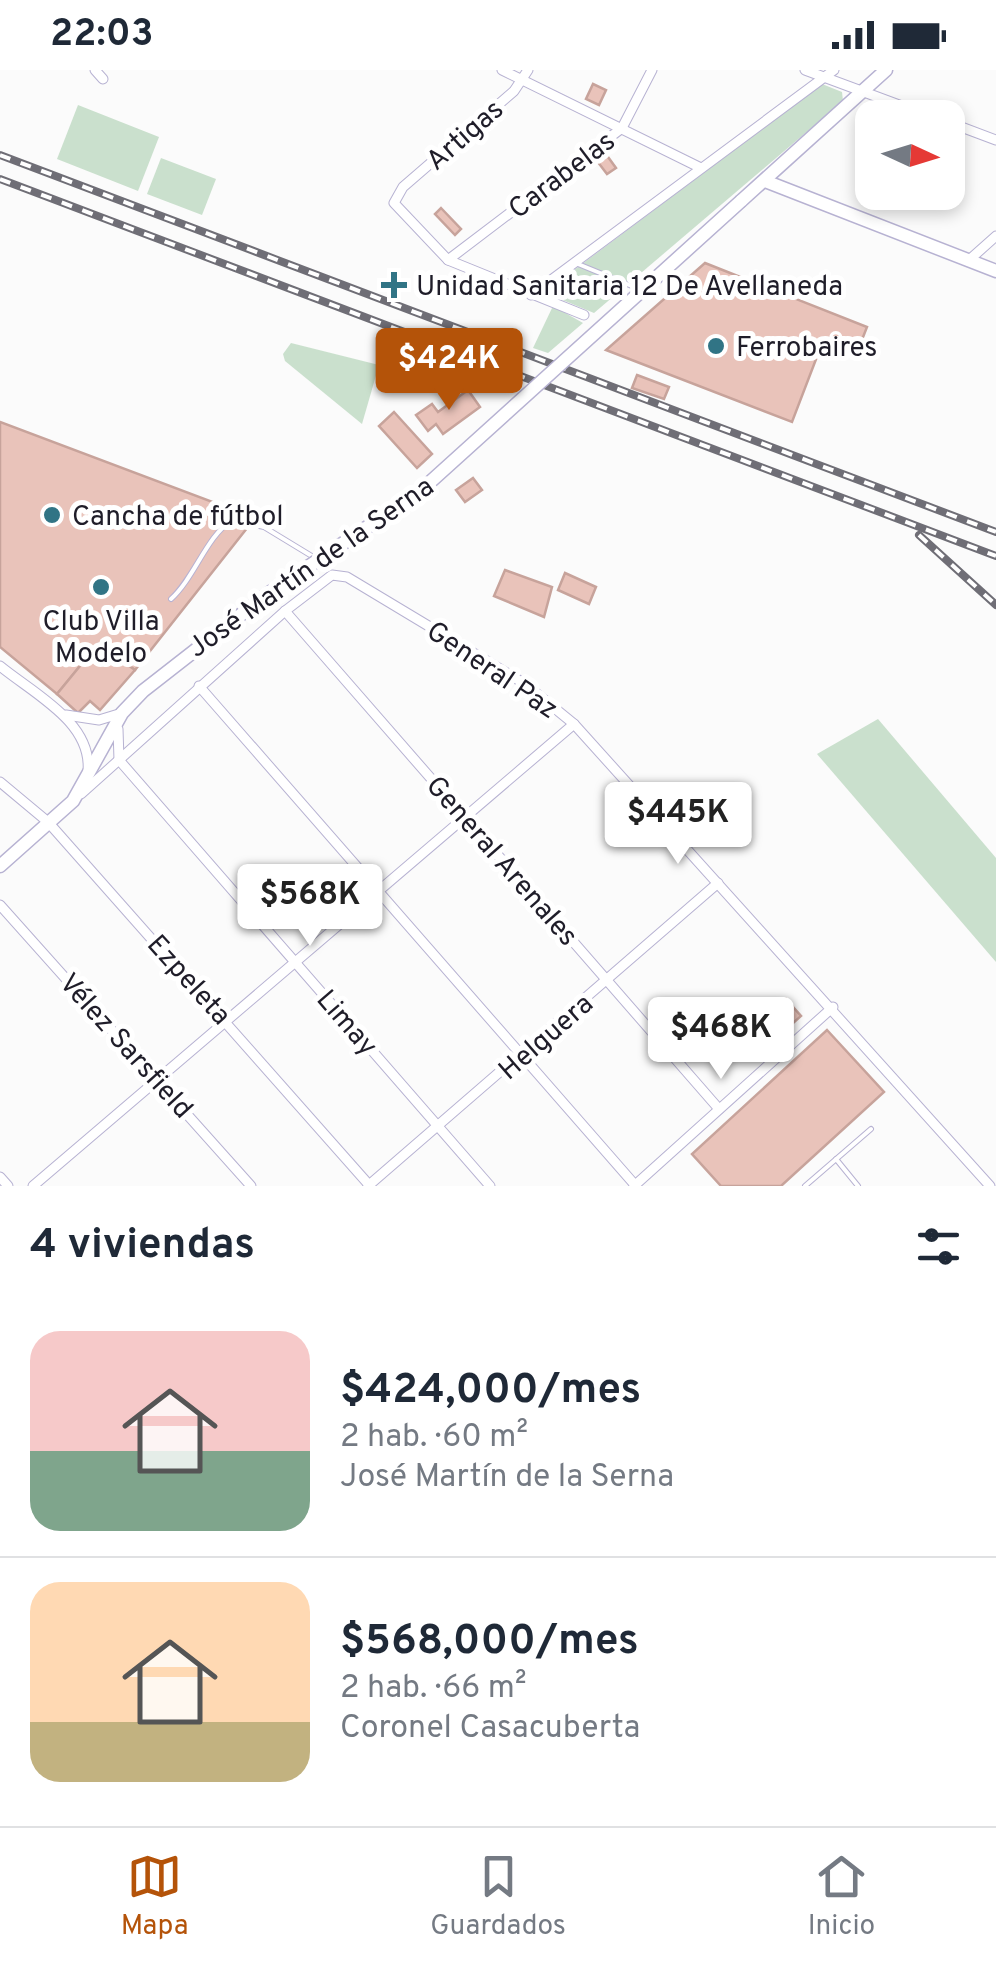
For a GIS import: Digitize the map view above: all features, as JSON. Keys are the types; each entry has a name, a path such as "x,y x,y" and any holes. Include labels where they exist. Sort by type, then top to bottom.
{"street":[{"path":"95,70 103,79"},
{"path":"502,70 525,75 701,168"},
{"name":"Carabelas","path":"448,260 622,128 652,70"},
{"path":"805,70 829,73 885,100"},
{"name":"José Martín de la Serna","path":"73,801 122,713 174,664 266,595 418,493 886,70"},
{"path":"531,295 829,73"},
{"name":"Artigas","path":"448,260 398,210 396,195 525,75"},
{"path":"965,128 996,140"},
{"path":"764,181 996,271"},
{"path":"968,261 996,236"},
{"path":"448,260 584,315"},
{"name":"José Martín de la Serna","path":"0,866 285,611 332,575 340,574"},
{"name":"General Paz","path":"340,574 525,684 574,724 990,1186"},
{"name":"General Arenales","path":"285,611 719,1110"},
{"path":"0,666 85,739 87,779"},
{"path":"199,686 635,1186 832,1007"},
{"path":"59,714 88,720 122,713 115,748 119,760"},
{"path":"33,1186 574,724"},
{"name":"Limay","path":"119,760 490,1186"},
{"name":"Ezpeleta","path":"0,782 48,822 369,1186"},
{"name":"Helguera","path":"369,1186 524,1055 718,882"},
{"name":"Vélez Sarsfield","path":"0,906 252,1186"},
{"path":"0,1176 8,1186"}],"lane":[{"path":"574,263 652,294"},
{"path":"171,599 190,582 219,532 232,520 264,527 340,574"},
{"path":"805,1186 871,1129"},
{"path":"836,1160 858,1186"}],"green space":[{"path":"822,84 842,92 843,101 594,313 553,296 554,285"},
{"path":"78,105 159,137 138,191 57,159"},
{"path":"161,158 216,179 202,215 147,194"},
{"path":"553,306 583,323 548,353 533,348"},
{"path":"291,343 379,365 362,424 285,361 283,354"},
{"path":"878,719 996,858 996,962 817,754"}],"building":[{"path":"593,84 606,90 599,105 586,99"},
{"path":"603,150 616,168 607,174 594,157"},
{"path":"441,208 461,229 455,235 435,214"},
{"name":"Ferrobaires","path":"705,263 867,327 856,355 823,341 792,422 606,350"},
{"path":"637,375 669,387 664,399 632,388"},
{"path":"468,390 480,407 443,434 436,424 428,431 416,415 432,404 438,412"},
{"path":"394,412 432,454 417,468 379,426"},
{"name":"Club Villa Modelo","path":"0,422 255,518 135,670 98,644 57,694 0,647"},
{"path":"473,478 482,490 465,502 456,490"},
{"path":"505,570 552,587 544,617 494,596"},
{"path":"565,573 596,587 589,604 558,590"},
{"path":"98,644 135,670 100,710 90,701 78,713 57,694"},
{"path":"786,999 801,1016 792,1024 777,1007"},
{"path":"827,1030 884,1092 781,1186 721,1186 692,1154"}],"railway":[{"path":"0,155 996,532"},
{"path":"0,179 996,556"},
{"path":"919,535 996,605"}],"place":[{"name":"Unidad Sanitaria 12 De Avellaneda","path":"394,285"},
{"name":"Ferrobaires","path":"716,346"},
{"name":"Cancha de fútbol","path":"52,515"},
{"name":"Club Villa Modelo","path":"101,587"}]}
